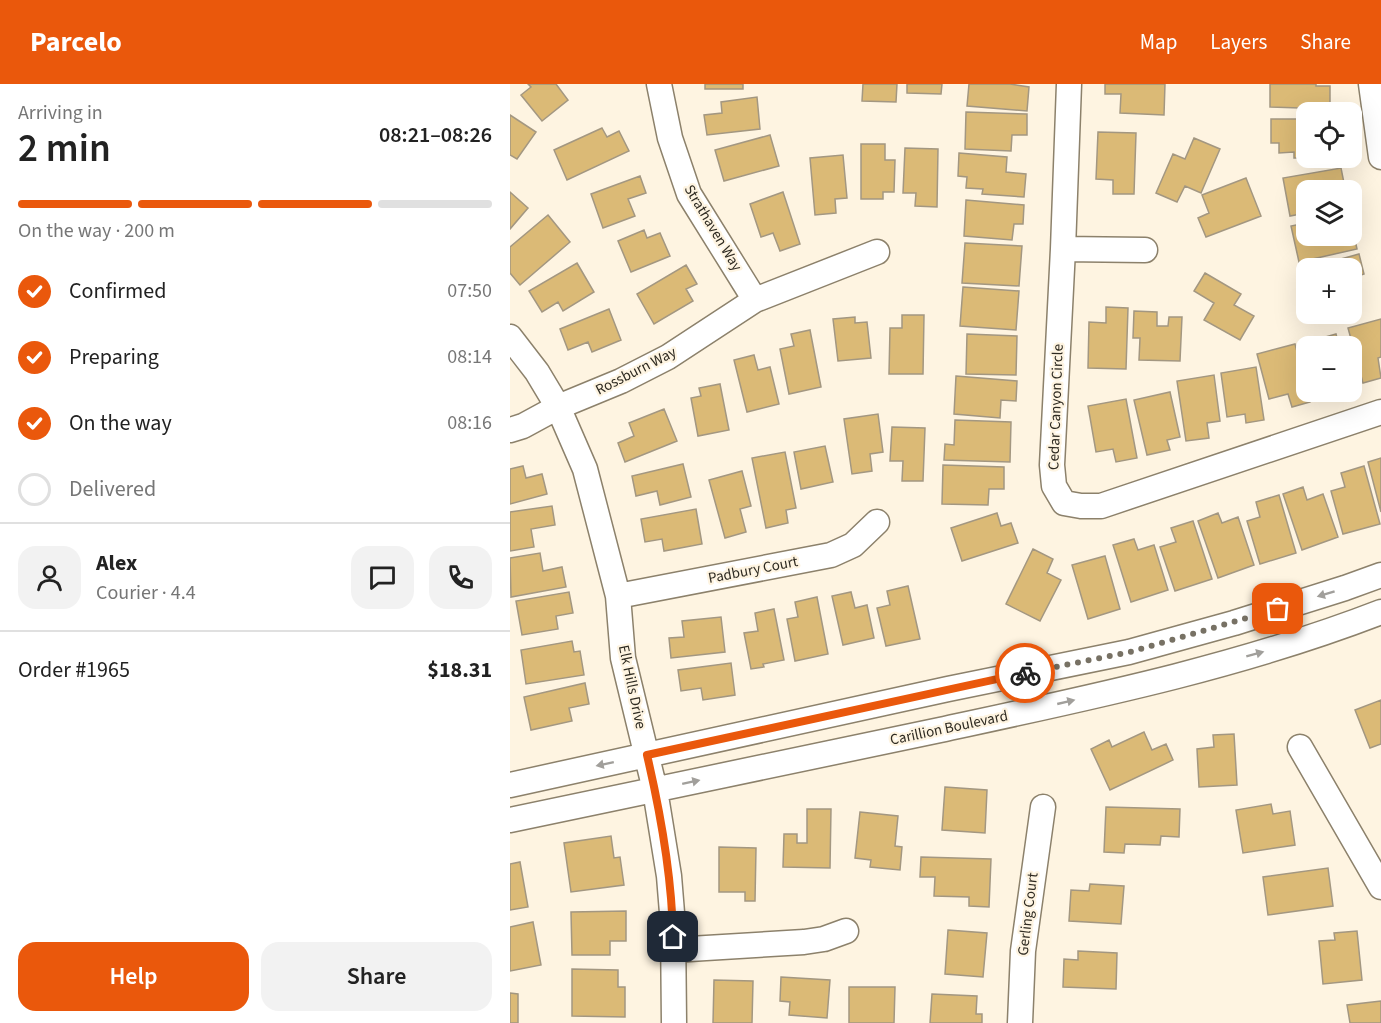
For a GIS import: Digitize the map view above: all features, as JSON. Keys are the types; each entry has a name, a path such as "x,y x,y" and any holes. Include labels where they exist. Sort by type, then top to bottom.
{"street":[{"name":"Strathaven Way","path":"659,84 670,138 689,194 755,300"},
{"name":"Cedar Canyon Circle","path":"1069,84 1064,249 1052,465 1054,486 1064,503 1081,507 1101,506 1381,412"},
{"path":"1375,97 1381,157"},
{"path":"1064,249 1145,250"},
{"name":"Rossburn Way","path":"510,430 621,381 658,362 755,300 877,252"},
{"name":"Elk Hills Drive","path":"510,337 537,372 558,407 585,469 618,596 623,658 655,790 669,876 674,1023"},
{"name":"Padbury Court","path":"618,596 831,555 854,545 877,522"},
{"path":"510,785 948,689 1130,652 1290,606 1381,575"},
{"name":"Carillion Boulevard","path":"510,820 1012,714 1158,680 1271,649 1381,612"},
{"path":"1300,747 1381,887"},
{"name":"Gerling Court","path":"1020,1023 1023,951 1043,807"},
{"path":"673,950 804,942 824,939 846,931"}],"building":[{"path":"528,84 556,84 568,100 542,121 521,95 531,87"},
{"path":"705,84 743,84 743,89 705,89"},
{"path":"863,84 897,84 896,102 862,101"},
{"path":"907,84 942,84 941,94 907,93"},
{"path":"969,84 1010,84 1029,87 1027,111 967,106"},
{"path":"1105,84 1165,84 1164,115 1120,113 1121,94 1105,94"},
{"path":"1270,84 1330,86 1330,102 1296,102 1296,108 1270,107"},
{"path":"757,97 760,129 707,135 704,115 722,113 721,102"},
{"path":"966,112 1027,114 1027,135 1012,135 1011,151 965,149"},
{"path":"510,115 536,132 517,159 510,155"},
{"path":"1271,119 1296,119 1296,158 1294,158 1294,152 1279,153 1279,143 1271,143"},
{"path":"602,128 607,137 619,131 629,151 567,180 554,150"},
{"path":"1098,132 1136,133 1134,194 1113,194 1113,180 1096,179"},
{"path":"770,135 779,166 724,181 715,150"},
{"path":"1194,138 1220,149 1201,193 1185,186 1177,202 1156,193 1173,154 1185,159"},
{"path":"861,144 885,144 885,160 895,160 894,192 883,192 883,199 861,199"},
{"path":"905,148 938,149 937,207 915,206 916,193 903,193"},
{"path":"959,153 1007,157 1006,172 1026,174 1024,197 982,194 983,189 966,188 967,177 958,176"},
{"path":"843,155 847,198 835,199 836,213 815,215 810,158"},
{"path":"1341,168 1343,180 1296,180 1296,215 1290,216 1283,178"},
{"path":"640,176 646,193 628,199 635,216 603,228 591,194"},
{"path":"1246,178 1261,216 1206,237 1198,218 1209,213 1202,195"},
{"path":"510,192 528,208 510,229"},
{"path":"783,192 800,244 780,251 773,233 761,237 750,204"},
{"path":"966,200 1024,205 1023,224 1014,224 1012,240 964,236"},
{"path":"548,215 570,242 520,285 510,273 510,247"},
{"path":"1296,225 1296,246 1356,246 1357,249 1317,258 1298,258 1291,226"},
{"path":"644,230 647,238 660,233 670,256 631,272 618,241"},
{"path":"965,243 1022,246 1019,286 962,283"},
{"path":"1359,254 1360,258 1344,258"},
{"path":"577,263 594,292 563,311 558,302 542,312 529,291"},
{"path":"686,265 697,284 686,289 693,301 654,324 637,294"},
{"path":"1205,273 1241,294 1234,305 1254,316 1240,340 1204,320 1214,303 1194,291"},
{"path":"963,287 1019,291 1016,330 960,326"},
{"path":"1106,307 1128,308 1126,369 1088,368 1089,322 1106,323"},
{"path":"609,309 621,340 592,352 588,342 568,350 560,329"},
{"path":"1134,311 1157,312 1157,326 1168,326 1169,317 1182,317 1180,361 1139,360 1140,338 1133,338"},
{"path":"902,315 924,315 923,374 889,374 890,328 902,328"},
{"path":"855,317 855,323 867,322 871,358 838,361 833,319"},
{"path":"1381,319 1381,357 1378,358 1381,378 1363,383 1362,336 1350,336 1348,328"},
{"path":"810,330 821,387 789,394 780,349 794,346 791,334"},
{"path":"967,334 1017,336 1016,375 966,374"},
{"path":"1295,344 1296,402 1310,402 1292,407 1288,394 1269,399 1257,354"},
{"path":"754,355 758,370 770,367 779,404 747,412 734,360"},
{"path":"1256,367 1264,420 1246,423 1245,414 1227,417 1221,373"},
{"path":"1214,375 1220,421 1207,423 1209,438 1186,441 1177,381"},
{"path":"956,376 1017,381 1016,401 1001,400 1000,418 954,414"},
{"path":"720,384 729,430 698,436 691,398 701,396 699,388"},
{"path":"1170,392 1180,437 1167,440 1170,450 1147,455 1134,400"},
{"path":"1126,399 1137,458 1116,462 1113,449 1096,452 1088,406"},
{"path":"664,409 677,441 625,462 618,443 634,436 629,423"},
{"path":"878,414 883,452 870,454 872,471 852,474 844,419"},
{"path":"955,420 1011,422 1010,462 944,460 945,444 954,445"},
{"path":"892,427 925,428 923,481 902,481 903,461 890,461"},
{"path":"825,446 833,482 801,489 794,452"},
{"path":"785,452 796,508 786,510 788,523 766,528 752,458"},
{"path":"1381,458 1381,512 1368,462"},
{"path":"683,464 691,497 660,505 657,491 636,496 632,476"},
{"path":"943,465 1004,467 1004,489 989,489 988,505 942,504"},
{"path":"523,466 526,478 542,474 547,494 510,504 510,469"},
{"path":"1364,466 1380,524 1343,534 1331,491 1345,487 1341,473"},
{"path":"742,471 751,506 740,509 746,532 725,538 709,480"},
{"path":"1303,487 1307,500 1323,494 1338,537 1302,550 1283,494"},
{"path":"1279,495 1296,553 1260,564 1247,521 1260,517 1256,502"},
{"path":"552,506 555,525 531,529 534,547 510,551 510,512"},
{"path":"696,509 702,544 664,551 662,539 645,542 641,519"},
{"path":"997,513 1001,526 1011,523 1018,543 962,561 951,528"},
{"path":"1218,513 1222,523 1238,517 1254,565 1218,578 1198,521"},
{"path":"1193,521 1212,579 1175,591 1160,547 1176,542 1171,528"},
{"path":"1134,539 1138,550 1154,545 1168,590 1131,602 1113,545"},
{"path":"1033,549 1053,559 1047,573 1061,580 1040,621 1006,604"},
{"path":"540,553 543,571 562,567 566,587 511,597 510,558"},
{"path":"1105,556 1120,609 1088,619 1072,565"},
{"path":"908,586 920,639 886,646 877,608 890,605 887,591"},
{"path":"569,592 573,613 556,616 558,629 522,635 516,601"},
{"path":"851,592 855,608 867,605 874,638 843,645 832,596"},
{"path":"817,597 828,654 795,661 787,619 798,617 795,602"},
{"path":"774,609 784,660 751,669 744,633 758,631 755,613"},
{"path":"721,617 725,652 671,658 669,638 684,637 682,621"},
{"path":"572,641 574,652 580,651 584,675 526,684 521,650"},
{"path":"731,663 735,695 703,700 701,688 681,691 678,670"},
{"path":"585,683 589,704 569,708 572,721 531,730 524,697"},
{"path":"1381,700 1381,744 1370,748 1355,710"},
{"path":"1144,732 1152,750 1166,744 1173,760 1110,790 1091,749 1109,740 1112,747"},
{"path":"1234,734 1237,785 1199,787 1197,749 1214,747 1213,735"},
{"path":"945,787 987,790 985,833 942,830"},
{"path":"1271,804 1273,814 1290,811 1295,845 1243,853 1236,810"},
{"path":"1106,807 1180,809 1179,837 1161,836 1160,845 1125,844 1124,853 1104,852"},
{"path":"807,809 831,809 830,868 783,867 784,834 797,834 797,843 807,843"},
{"path":"860,812 898,816 895,846 902,847 900,870 870,867 871,860 855,858"},
{"path":"611,836 614,858 620,857 624,885 571,892 564,843"},
{"path":"719,847 756,848 755,901 745,901 745,892 719,892"},
{"path":"921,857 991,859 989,907 969,906 969,897 934,896 935,877 920,877"},
{"path":"520,862 528,907 510,910 510,864"},
{"path":"1328,868 1333,906 1268,915 1263,877"},
{"path":"1090,884 1124,886 1121,924 1069,921 1071,890 1089,891"},
{"path":"626,911 626,941 610,941 610,955 572,955 571,912"},
{"path":"533,922 541,965 510,971 510,927"},
{"path":"948,930 987,933 983,977 945,974"},
{"path":"1357,931 1362,980 1323,984 1319,941 1335,940 1334,933"},
{"path":"1078,951 1117,953 1116,989 1063,987 1064,959 1078,960"},
{"path":"572,969 618,970 618,987 625,987 625,1017 572,1016"},
{"path":"781,977 830,980 827,1018 789,1015 790,1002 780,1001"},
{"path":"714,980 753,981 752,1023 713,1023"},
{"path":"849,987 895,987 894,1023 849,1023"},
{"path":"510,993 518,994 518,1023 510,1023"},
{"path":"932,994 977,996 976,1014 982,1014 982,1023 930,1023"},
{"path":"1381,1001 1381,1023 1350,1023 1347,1005"}],"way so far":[{"path":"1025,673 1130,652 1278,609"}],"route":[{"path":"673,937 669,876 647,755 1025,673"}]}
